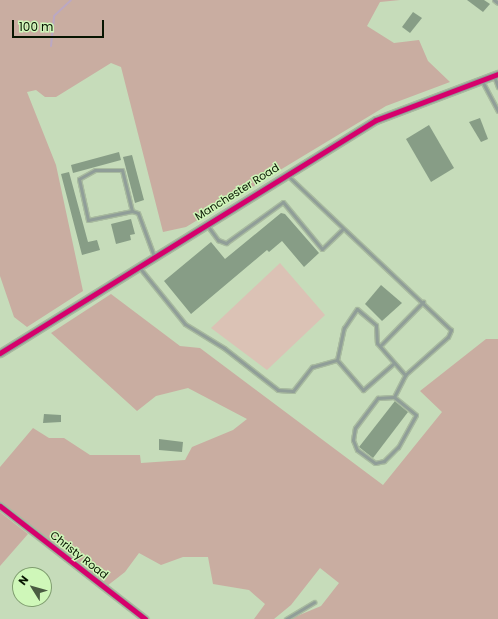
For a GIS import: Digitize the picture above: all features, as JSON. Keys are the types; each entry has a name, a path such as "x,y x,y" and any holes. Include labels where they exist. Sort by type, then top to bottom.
{"street":[{"name":"Manchester Road","path":"0,353 286,174 376,120 496,75"},
{"name":"Christy Road","path":"0,506 145,619"}],"lane":[{"path":"494,0 498,3"},
{"path":"496,75 498,87"},
{"path":"481,80 498,111"},
{"path":"132,210 97,221 88,220 79,179 95,170 122,170 132,210 140,216 154,256"},
{"path":"286,174 451,330 448,337 405,375 394,397"},
{"path":"206,224 218,240 226,243 283,202 322,249 343,228"},
{"path":"139,266 185,324 219,344 278,390 293,390 312,367 337,360"},
{"path":"380,346 423,302"},
{"path":"337,360 344,328 357,309 376,325 380,346 405,375"},
{"path":"337,360 363,390 394,362"},
{"path":"394,397 416,415 398,446 384,461 375,463 357,450 353,440 355,428 378,398 394,397"},
{"path":"286,619 314,602"}],"shaded area":[{"path":"0,0 400,0 380,2 367,26 394,43 419,40 428,61 450,82 386,106 186,227 163,232 121,67 111,63 56,97 45,97 36,90 27,92 56,165 83,291 27,327 14,317 0,276"},
{"path":"280,263 325,315 267,370 211,328"},
{"path":"111,294 180,346 200,348 383,485 442,412 420,391 486,339 498,339 498,619 290,619 321,606 339,583 320,568 291,605 274,619 254,619 265,604 249,590 213,584 208,557 183,557 161,565 139,553 125,572 107,586 0,503 0,467 33,428 49,438 64,438 90,455 140,455 141,463 185,460 192,447 233,430 247,419 188,388 156,396 137,411 51,333"},
{"path":"0,512 28,534 0,566"}],"building":[{"path":"467,0 484,0 490,4 483,12"},
{"path":"413,12 422,18 410,33 402,27"},
{"path":"480,118 488,139 481,142 469,122"},
{"path":"429,125 454,168 431,182 406,139"},
{"path":"119,152 121,160 73,173 71,165"},
{"path":"132,155 144,200 135,203 123,157"},
{"path":"69,172 88,242 97,240 100,250 82,255 61,174"},
{"path":"281,213 285,214 319,253 304,267 282,241 269,252 267,250 191,314 164,281 211,242 225,259"},
{"path":"131,219 135,234 130,235 131,240 116,244 111,224"},
{"path":"381,285 402,303 382,321 365,304"},
{"path":"395,401 408,412 373,458 359,447"},
{"path":"44,414 61,415 61,422 43,423"},
{"path":"159,439 183,442 182,452 159,450"}],"waterway":[{"path":"51,46 54,16 71,0"}],"cycle path":[{"path":"0,353 376,120 498,74"},
{"path":"0,506 145,619"}]}
